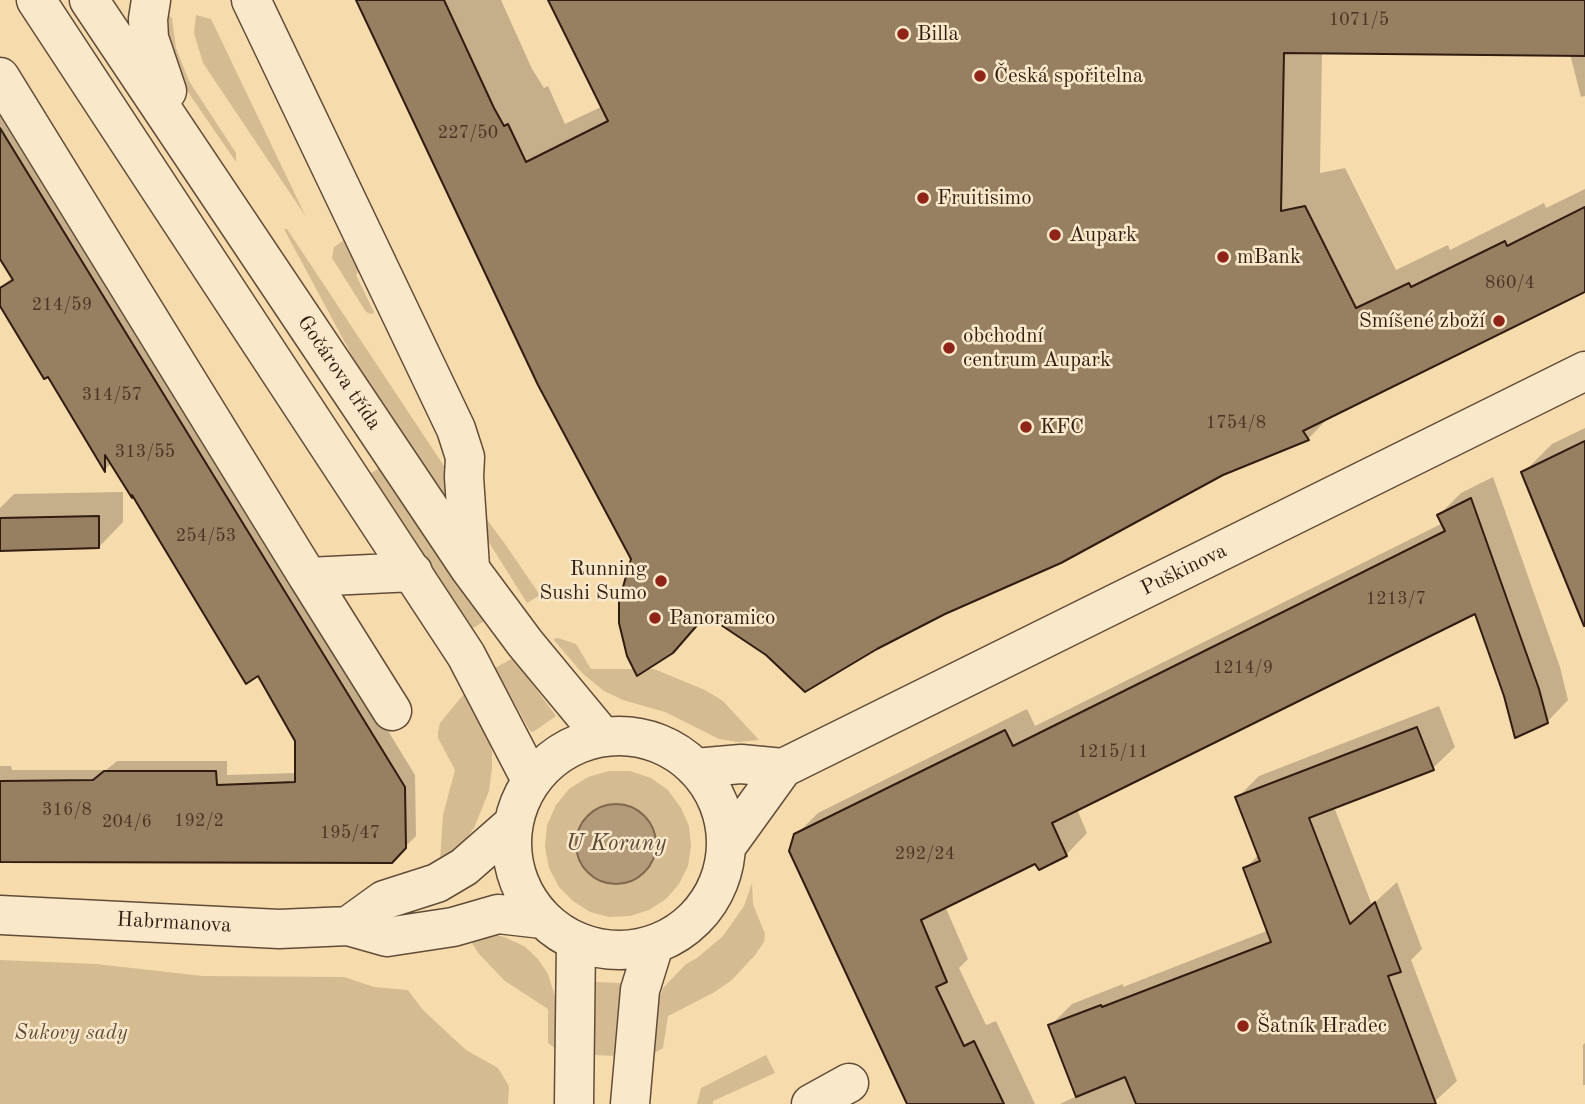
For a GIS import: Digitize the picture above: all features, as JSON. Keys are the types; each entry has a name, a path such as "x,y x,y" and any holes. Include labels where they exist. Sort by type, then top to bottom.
{"street":[{"path":"36,0 477,671 531,780"},
{"path":"62,42 63,0"},
{"name":"Gočárova třída","path":"89,0 470,569 525,643 603,736"},
{"path":"151,0 148,19 154,57 199,163"},
{"path":"251,0 456,429 466,457 464,477 470,569"},
{"path":"0,77 392,712"},
{"name":"Puškinova","path":"726,847 783,768 1585,371"},
{"path":"308,577 413,572"},
{"path":"623,735 662,744 680,754 695,768 713,790 723,818 726,847 719,883 700,915 671,937 654,945 628,951 602,950 576,943 542,919 526,898 515,875 511,850 513,824 520,801 531,780 546,763 582,741 623,735"},
{"path":"695,768 741,764 783,768"},
{"path":"348,926 384,900 437,883 464,867 513,824"},
{"name":"Habrmanova","path":"0,915 279,929 348,926 387,937 453,927 498,914 542,919"},
{"path":"574,1104 576,943"},
{"path":"630,1104 640,990 654,945"},
{"path":"811,1104 849,1083"}],"green space":[{"path":"165,12 172,18 176,48 189,81 236,153 236,162 190,95 172,63 167,50"},
{"path":"196,15 211,19 306,217 203,63 194,33"},
{"path":"284,229 287,229 448,472 444,497 394,434"},
{"path":"346,239 363,264 356,275 374,312 372,314 366,312 332,258 334,247"},
{"path":"379,468 486,620 470,630 370,474"},
{"path":"476,505 540,595 527,603 483,533"},
{"path":"553,639 576,644 591,669 654,669 705,690 723,701 759,740 738,742 719,739 665,712 623,700 604,691 583,674"},
{"path":"513,658 556,716 533,732 495,668"},
{"path":"468,689 487,731 492,751 489,791 474,828 465,840 440,861 443,815 455,770 438,738 438,732 440,723"},
{"path":"609,771 630,771 651,778 668,790 681,808 689,826 691,846 688,866 679,884 666,899 649,910 630,916 609,917 590,912 573,901 559,887 549,868 545,847 547,825 556,805 569,789 588,777","holes":["580,827 629,882 615,885 602,882 581,866 576,839"]},
{"path":"752,883 753,904 765,934 764,942 732,980 668,1016 663,1048 653,1054 657,1004 663,988 686,964 723,936 744,906"},
{"path":"487,933 524,946 538,959 548,974 559,1009 560,1052 548,1043 548,1009 505,981 479,954 467,935"},
{"name":"Sukovy sady","path":"0,960 96,964 203,976 344,977 374,987 408,990 423,1010 466,1050 498,1068 509,1086 508,1104 0,1104"},
{"path":"596,982 621,983 624,986 616,1056 593,1055"},
{"path":"766,1055 775,1073 713,1101 713,1104 697,1104 701,1088"}],"water":[{"name":"U Koruny","path":"608,804 624,804 645,815 656,836 656,852 645,873 624,884 608,884 594,878 582,866 576,852 576,836 582,822 594,810"}],"building":[{"name":"obchodní centrum Aupark","path":"356,0 444,0 494,108 504,126 508,124 526,162 608,121 548,0 1585,0 1585,56 1284,53 1281,211 1305,206 1356,308 1409,283 1411,287 1505,241 1507,246 1585,207 1585,292 1303,431 1309,440 1223,475 1061,563 945,614 877,649 805,692 766,655 706,615 673,653 637,676 627,656 619,623 619,601 631,559 538,385"},
{"path":"0,128 405,787 406,848 392,863 0,862 0,781 93,780 104,771 216,771 217,785 295,782 295,741 258,676 246,684 132,495 132,498 105,455 105,472 48,377 44,379 0,306 0,288 13,280 0,259"},
{"path":"1585,441 1585,626 1584,626 1521,472"},
{"path":"1471,498 1539,689 1548,723 1515,738 1504,696 1475,614 1052,823 1067,856 1039,870 1035,864 921,920 947,982 936,987 964,1046 974,1041 1004,1104 907,1104 789,851 794,834 1005,730 1013,746 1445,531 1437,515"},
{"path":"99,516 99,548 0,551 0,518"},
{"path":"1417,727 1434,770 1309,818 1350,924 1375,902 1401,972 1388,976 1436,1104 1136,1104 1125,1077 1076,1097 1048,1025 1271,942 1243,868 1260,861 1235,797"}],"place":[{"name":"Billa","path":"903,34"},
{"name":"Česká spořitelna","path":"980,76"},
{"name":"Fruitisimo","path":"923,198"},
{"name":"Aupark","path":"1055,235"},
{"name":"mBank","path":"1223,257"},
{"name":"Smíšené zboží","path":"1499,321"},
{"name":"obchodní centrum Aupark","path":"949,348"},
{"name":"KFC","path":"1026,427"},
{"name":"Running Sushi Sumo","path":"661,581"},
{"name":"Panoramico","path":"655,618"},
{"name":"Šatník Hradec","path":"1243,1026"}]}
